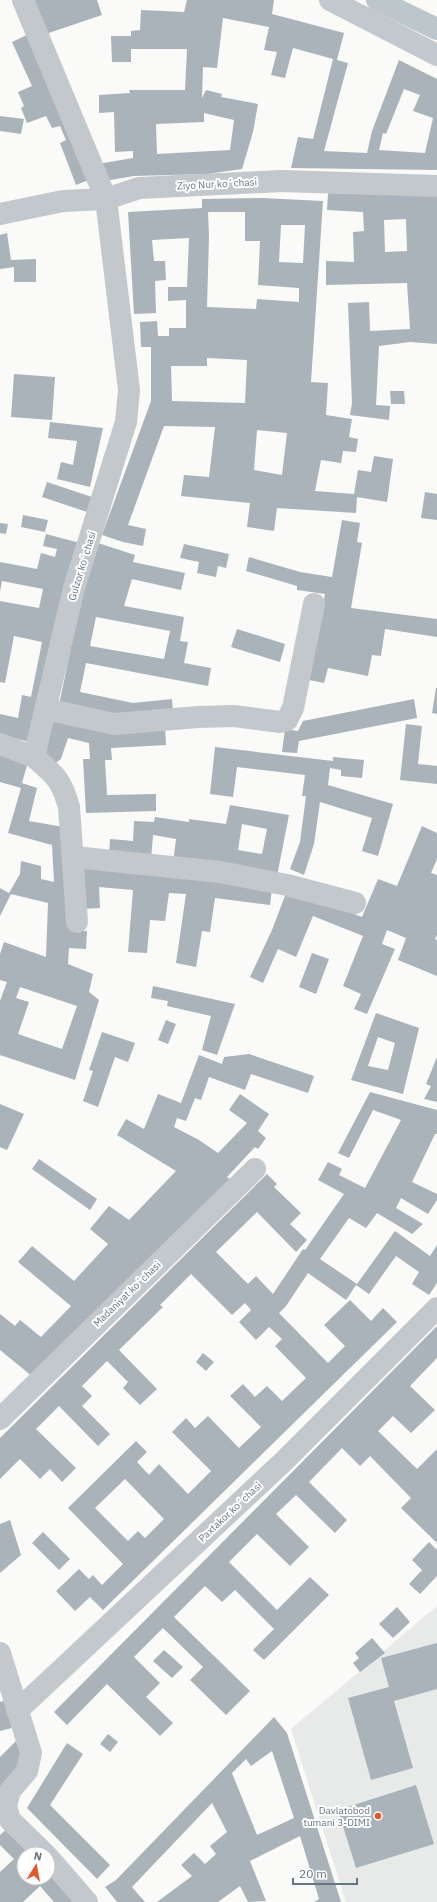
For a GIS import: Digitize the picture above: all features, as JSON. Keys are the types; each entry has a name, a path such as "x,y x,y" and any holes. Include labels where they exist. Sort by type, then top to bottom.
{"street":[{"name":"Gulzor koʻchasi","path":"24,0 106,199 129,390 126,422 74,588 34,757"},
{"path":"330,0 437,55"},
{"name":"Ziyo Nur koʻchasi","path":"0,214 63,201 106,199 139,188 282,181 437,186"},
{"path":"46,709 114,724 234,716 280,722 287,720 293,708 314,604"},
{"path":"0,744 34,757 57,776 65,790 69,807 74,857 78,922"},
{"path":"74,857 220,872 287,885 355,903"},
{"name":"Madaniyat koʻchasi","path":"0,1419 255,1169"},
{"name":"Paxtakor koʻchasi","path":"17,1711 283,1462 437,1308"},
{"path":"0,1653 5,1689 17,1711 31,1753 27,1771 10,1791 6,1806 5,1824 34,1846"},
{"path":"56,1866 87,1902"}],"shaded area":[{"name":"Davlatobod tumani 3-DIMI","path":"437,1606 437,1902 346,1902 291,1729"}],"building":[{"path":"31,0 97,0 102,15 43,35"},
{"path":"187,0 274,0 272,14 344,33 337,60 348,63 324,151 367,153 372,131 399,60 437,79 437,170 291,168 298,137 313,139 333,59 293,48 285,78 271,75 277,52 264,50 269,27 223,18 217,68 203,67 202,98 206,90 222,94 221,97 258,104 253,132 242,169 207,174 134,176 104,181 98,164 133,158 133,151 115,152 114,112 99,113 99,95 130,93 129,90 185,90 187,49 131,49 131,62 112,62 111,36 131,36 131,31 140,30 141,10 184,12","holes":["404,89 420,95 413,111 433,118 425,153 379,150 383,133 386,134","204,113 234,120 230,150 157,154 156,124 204,122"]},
{"path":"31,33 91,179 76,185 60,143 66,140 60,126 52,128 46,116 27,123 21,108 24,106 18,92 32,86 12,42"},
{"path":"0,116 24,119 21,134 0,131"},
{"path":"328,193 437,196 437,344 410,342 379,346 376,405 390,406 389,420 350,415 352,403 348,303 369,302 370,331 410,329 407,283 326,285 326,261 354,262 353,232 364,231 363,212 327,210","holes":["406,219 407,251 385,252 384,220"]},
{"path":"262,198 323,201 311,382 328,383 326,415 352,419 349,437 358,439 356,452 343,451 341,463 321,460 315,491 354,494 358,470 371,472 374,456 393,459 387,502 357,497 356,513 277,508 274,531 247,527 250,503 181,496 184,475 209,477 215,427 164,426 128,525 146,529 143,546 123,542 102,535 151,401 151,347 141,347 140,322 157,321 158,336 169,336 169,328 186,328 186,300 168,301 168,287 187,287 189,238 152,240 154,261 165,261 166,280 155,281 156,313 134,314 128,212 202,208 202,199","holes":["208,212 245,212 245,241 260,241 258,285 299,288 299,302 257,299 256,309 207,307 209,237","281,225 305,225 303,263 279,262","207,358 247,360 245,403 172,401 171,366 207,366","257,430 287,433 282,475 254,470"]},
{"path":"7,233 11,260 36,259 36,282 14,282 14,267 0,269 0,235"},
{"path":"14,374 55,377 52,420 11,417"},
{"path":"390,391 404,391 405,404 391,404"},
{"path":"50,422 103,428 90,487 57,479 61,462 73,465 77,441 48,438"},
{"path":"47,482 95,498 90,513 42,497"},
{"path":"425,492 437,494 437,520 421,518"},
{"path":"23,515 48,520 45,532 21,527"},
{"path":"342,520 360,523 357,542 362,543 351,608 437,619 437,637 385,629 381,656 372,655 368,676 328,668 324,683 309,680 325,594 297,590 297,586 246,571 249,557 300,572 332,577"},
{"path":"0,523 8,524 6,534 0,533"},
{"path":"46,534 80,543 30,742 0,735 0,714 18,718 22,695 31,697 42,642 14,636 5,683 0,682 0,601 39,608 43,589 2,581 0,592 0,562 37,569 41,553 55,557 57,549 43,546"},
{"path":"98,543 135,555 133,562 185,573 181,590 132,579 124,606 184,617 180,641 188,642 184,663 211,668 208,686 86,663 80,692 133,703 172,699 173,713 121,718 59,705 81,598","holes":["96,617 170,631 164,659 90,646"]},
{"path":"184,544 229,554 226,568 218,566 216,577 197,573 199,562 180,558"},
{"path":"237,629 285,644 280,662 231,647"},
{"path":"437,688 437,714 432,713"},
{"path":"414,699 417,718 299,741 297,753 282,752 285,729 298,731 303,721"},
{"path":"54,715 165,726 166,745 111,748 112,760 105,760 107,795 156,794 156,811 86,813 83,759 90,759 89,743 68,738 61,759 54,764 41,752"},
{"path":"406,724 422,726 418,764 437,766 437,784 400,780"},
{"path":"215,747 333,761 333,757 364,760 362,778 341,776 341,770 330,768 328,785 393,804 378,856 362,851 372,818 320,802 314,844 304,875 290,869 300,842 306,796 302,796 305,775 237,767 233,797 210,794"},
{"path":"0,749 29,758 22,783 37,788 29,821 69,828 71,931 87,931 86,949 69,948 68,964 93,974 89,992 99,1000 75,1080 0,1055 0,1001 7,982 0,980 0,954 4,942 46,957 48,903 11,894 0,916 0,888 9,893 20,874 21,861 41,866 41,879 54,882 52,845 8,833 21,788 0,782","holes":["20,987 77,1006 62,1049 18,1034 29,1002 16,998"]},
{"path":"230,805 289,815 277,876 173,863 176,839 153,835 151,860 109,855 110,839 133,841 134,821 154,822 155,817 189,822 189,819 226,824","holes":["242,824 267,829 262,854 238,850"]},
{"path":"422,826 437,833 437,859 431,873 437,875 437,935 435,939 437,940 437,976 398,960 406,938 387,930 382,944 395,949 367,1014 354,1009 361,994 343,986 363,936 313,916 296,957 278,949 263,983 250,977 272,930 288,888 362,917 378,879 397,886"},
{"path":"78,863 272,889 270,905 215,898 210,932 202,931 196,967 176,963 186,894 169,893 165,921 150,920 147,953 128,952 133,890 99,887 100,908 81,909"},
{"path":"312,953 329,959 316,994 299,987"},
{"path":"153,986 235,1004 217,1055 202,1050 211,1016 167,1006 168,1001 151,998"},
{"path":"376,1013 419,1028 403,1094 351,1080","holes":["378,1037 395,1043 388,1070 368,1066"]},
{"path":"166,1020 176,1024 168,1044 158,1040"},
{"path":"102,1032 135,1043 128,1062 115,1057 98,1107 83,1101 93,1071 89,1070"},
{"path":"249,1054 314,1076 308,1093 251,1074 245,1090 209,1077 201,1100 195,1098 186,1121 177,1118 174,1127 199,1140 218,1153 247,1123 229,1110 240,1094 269,1114 258,1131 266,1138 258,1149 255,1147 227,1177 230,1179 33,1377 0,1350 0,1314 15,1326 20,1320 41,1337 71,1306 18,1262 32,1246 74,1281 108,1244 90,1229 109,1206 129,1220 176,1171 117,1135 126,1119 144,1129 158,1094 181,1103 199,1055 222,1064 224,1057"},
{"path":"437,1057 437,1102 424,1099 431,1086 426,1084"},
{"path":"370,1092 437,1110 437,1134 435,1134 412,1182 437,1194 437,1200 428,1214 401,1198 396,1208 423,1224 412,1234 377,1213 366,1228 349,1218 320,1259 357,1284 395,1231 430,1256 437,1245 437,1283 429,1295 412,1284 419,1272 396,1256 369,1294 356,1285 346,1300 308,1273 286,1306 279,1313 328,1363 345,1346 324,1325 350,1300 371,1321 383,1308 397,1322 103,1610 90,1597 75,1611 56,1591 79,1569 89,1579 93,1575 102,1585 123,1564 68,1508 136,1441 147,1452 137,1462 149,1475 159,1464 188,1494 211,1471 172,1432 186,1418 195,1428 208,1416 239,1448 261,1427 230,1396 243,1384 255,1397 267,1386 282,1401 306,1378 275,1346 282,1339 269,1327 256,1340 239,1322 251,1310 245,1303 232,1315 191,1274 160,1305 163,1307 119,1350 157,1389 140,1405 123,1388 128,1382 107,1361 82,1386 92,1396 82,1406 110,1434 98,1446 59,1406 36,1429 76,1468 62,1482 50,1469 40,1479 20,1459 0,1479 0,1438 267,1174 277,1184 274,1187 301,1213 290,1224 307,1240 296,1252 257,1212 216,1252 248,1284 256,1276 273,1294 303,1249 305,1250 344,1194 318,1180 328,1162 342,1169 339,1175 365,1188 401,1120 373,1110 349,1158 338,1153","holes":["125,1479 164,1519 145,1538 138,1531 128,1541 95,1508"]},
{"path":"0,1104 24,1114 7,1150 0,1147"},
{"path":"39,1159 97,1199 90,1210 32,1169"},
{"path":"437,1326 437,1358 410,1386 435,1410 411,1433 393,1416 378,1431 417,1469 437,1449 437,1543 401,1508 411,1498 370,1456 360,1466 342,1448 309,1482 347,1520 335,1533 296,1495 276,1514 309,1547 290,1566 257,1534 229,1562 277,1610 310,1577 329,1595 264,1660 253,1650 274,1629 235,1590 222,1602 205,1586 174,1617 250,1691 226,1715 190,1680 203,1667 163,1628 134,1657 160,1683 146,1697 173,1723 160,1736 107,1684 67,1725 54,1712"},
{"path":"203,1353 214,1362 206,1371 196,1362"},
{"path":"10,1520 21,1555 0,1573 0,1524"},
{"path":"43,1532 70,1559 59,1570 32,1543"},
{"path":"429,1542 437,1550 437,1576 420,1594 409,1584 422,1570 412,1560"},
{"path":"397,1607 410,1622 393,1638 379,1624"},
{"path":"372,1638 385,1653 360,1672 353,1663 359,1658 355,1653"},
{"path":"437,1643 437,1689 394,1701 413,1768 371,1780 348,1698 389,1687 381,1658"},
{"path":"164,1650 183,1667 172,1678 153,1661"},
{"path":"6,1700 12,1728 0,1731 0,1702"},
{"path":"274,1717 287,1733 341,1902 314,1902 319,1899 300,1836 250,1861 266,1901 248,1902 240,1886 218,1902 157,1902 192,1876 181,1865 194,1853 205,1864 216,1854 210,1846 227,1832 212,1803 132,1887 145,1902 117,1902 105,1887 116,1880","holes":["272,1751 294,1818 257,1835 232,1773 246,1759 251,1766"]},
{"path":"108,1734 118,1742 110,1752 100,1744"},
{"path":"18,1739 24,1760 0,1788 0,1757"},
{"path":"67,1743 83,1754 50,1805 110,1865 97,1879 27,1808"},
{"path":"416,1785 434,1844 356,1868 338,1810"},
{"path":"9,1827 28,1846 16,1846 16,1886 40,1886 23,1902 0,1902 0,1872 14,1859 0,1845 0,1835"},
{"path":"56,1876 79,1902 54,1902 40,1886 56,1886"}],"waterway":[{"path":"377,0 437,29"}],"place":[{"name":"Davlatobod tumani 3-DIMI","path":"378,1816"}]}
